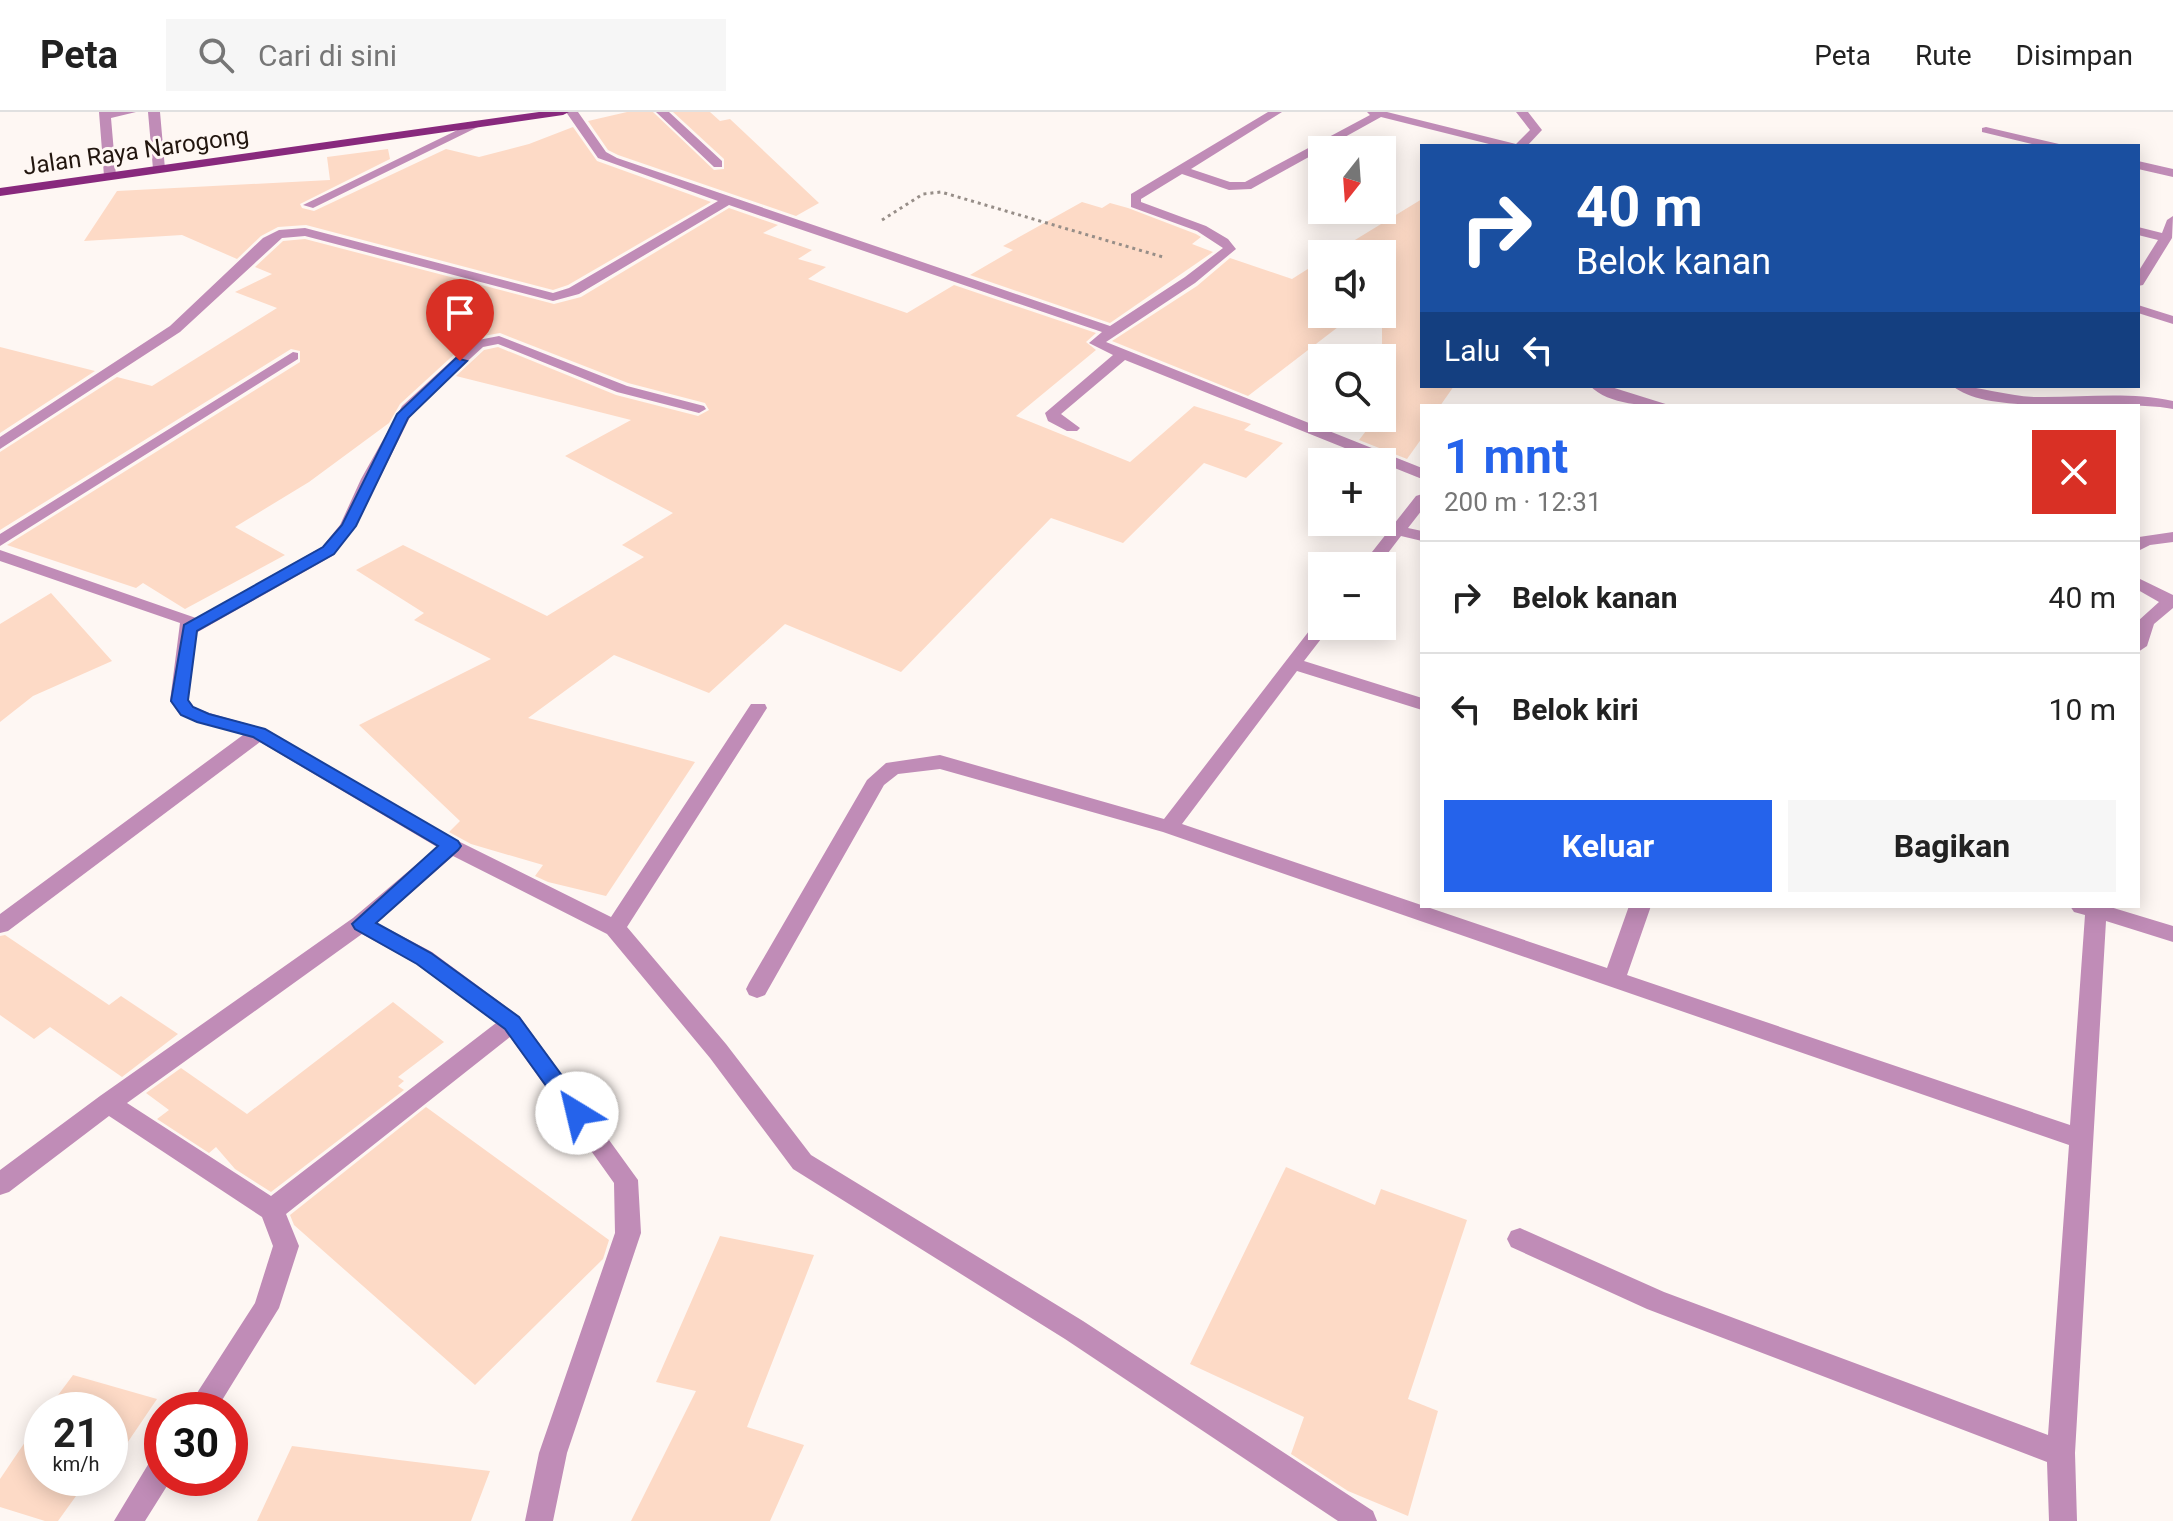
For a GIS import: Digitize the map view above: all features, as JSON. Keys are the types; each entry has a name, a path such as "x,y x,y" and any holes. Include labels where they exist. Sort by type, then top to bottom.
{"main road":[{"name":"Jalan Raya Narogong","path":"0,192 478,124 519,115 563,112"}],"street":[{"path":"110,176 105,114 130,112"},
{"path":"154,112 159,169"},
{"path":"572,112 602,155 634,170 1112,331"},
{"path":"662,112 718,164"},
{"path":"1276,112 1133,201 1209,232 1228,244 1230,249 1096,343 1420,473"},
{"path":"1522,112 1536,130 1522,144"},
{"path":"1183,170 1229,186 1247,186 1376,113 1503,144"},
{"path":"309,205 478,124"},
{"path":"1986,130 2046,144"},
{"path":"2140,165 2173,173"},
{"path":"0,444 175,329 279,234 305,232 553,297 574,291 727,201"},
{"path":"2140,279 2166,238 2173,220"},
{"path":"2140,232 2166,238"},
{"path":"2140,310 2173,320"},
{"path":"190,629 328,551 348,526 369,479 407,409 478,344 499,340 622,389 699,409"},
{"path":"1072,428 1053,418 1053,413 1123,354"},
{"path":"0,541 293,356"},
{"path":"1600,388 1609,393 1656,404"},
{"path":"1968,388 2006,398 2035,401 2152,400 2173,405"},
{"path":"1380,552 1420,501"},
{"path":"1397,530 1420,536"},
{"path":"2140,545 2173,537"},
{"path":"0,555 189,620 179,701 187,711 259,733 451,846 615,928 718,1051 802,1162 1074,1330 1363,1521"},
{"path":"2140,581 2172,601 2146,622 2140,640"},
{"path":"1169,827 1311,640"},
{"path":"1293,664 1420,703"},
{"path":"615,928 758,708"},
{"path":"0,925 259,733"},
{"path":"757,989 877,780 893,768 940,762 1169,827 2083,1140"},
{"path":"0,1184 108,1103 361,924 451,846"},
{"path":"1614,980 1639,908"},
{"path":"2063,1521 2061,1453 2083,1140 2091,908"},
{"path":"2094,908 2173,934"},
{"path":"361,924 424,958 512,1023 626,1180 628,1233 553,1453 539,1521"},
{"path":"272,1210 512,1023"},
{"path":"108,1103 272,1210 286,1246 266,1308 212,1392"},
{"path":"1520,1239 1670,1307 2061,1453"},
{"path":"128,1521 144,1496"}],"path":[{"path":"847,242 923,194 941,192 1204,270"}],"building":[{"path":"627,112 653,112 714,170 724,169 724,159 673,112 710,112 720,121 730,119 819,203 796,216 618,155 608,150 588,121"},
{"path":"573,127 597,161 711,202 568,285 553,290 306,225 278,227 261,236 237,259 182,235 84,241 117,191 330,180 327,157 388,149 390,159 300,204 302,208 314,211 446,149 479,157 529,144"},
{"path":"1420,200 1420,388 1453,388 1441,404 1420,404 1420,441 1407,459 1396,455 1396,448 1379,448 1359,440 1365,432 1396,432 1396,344 1382,344 1382,328 1396,328 1396,240 1355,240 1381,224 1396,224 1396,215"},
{"path":"1082,202 1102,208 1110,203 1128,208 1196,234 1201,237 1192,244 1213,252 1110,323 970,275 1013,250 1003,246"},
{"path":"729,208 778,225 763,233 812,250 798,259 826,267 808,279 907,313 954,285 1096,333 1086,342 1096,350 1016,416 1130,462 1194,406 1251,424 1244,430 1283,443 1246,478 1204,463 1123,543 1051,518 901,672 785,624 709,693 614,655 528,718 695,762 606,896 548,882 535,876 543,865 471,844 449,832 460,821 359,725 491,659 414,620 424,613 356,570 403,545 547,616 644,557 622,545 673,513 565,456 631,420 456,376 484,350 498,347 616,395 698,416 709,410 705,403 628,383 500,333 472,338 400,404 389,423 309,482 235,527 285,555 185,609 143,583 136,588 7,545 300,362 300,351 291,349 0,530 0,452 117,377 152,386 277,308 235,292 272,274 255,267 283,241 305,239 554,304 581,297"},
{"path":"1230,258 1292,279 1308,269 1308,328 1337,328 1316,344 1308,344 1308,350 1248,396 1112,341 1197,286"},
{"path":"0,347 95,371 0,433"},
{"path":"51,593 112,661 33,696 0,722 0,624"},
{"path":"5,935 109,1005 121,996 178,1034 122,1077 50,1027 34,1039 0,1015 0,936"},
{"path":"393,1002 444,1042 398,1077 404,1081 398,1086 404,1090 271,1192 235,1169 216,1147 209,1153 157,1119 169,1110 146,1093 181,1068 247,1114"},
{"path":"426,1107 609,1240 603,1259 475,1385 294,1225 290,1215"},
{"path":"1286,1167 1375,1205 1381,1189 1467,1220 1408,1399 1438,1411 1408,1516 1348,1491 1291,1454 1304,1417 1190,1364"},
{"path":"720,1236 814,1255 747,1427 804,1445 770,1521 631,1521 696,1391 656,1382"},
{"path":"73,1375 144,1395 144,1418 128,1442 128,1392 60,1392"},
{"path":"24,1444 24,1496 76,1496 58,1521 45,1521 0,1507 0,1479"},
{"path":"292,1446 490,1471 471,1521 257,1521"}],"route":[{"path":"460,361 407,409 369,479 348,526 328,551 190,629 179,701 187,711 203,718 259,733 451,846 361,924 424,958 512,1023 577,1113"}]}
